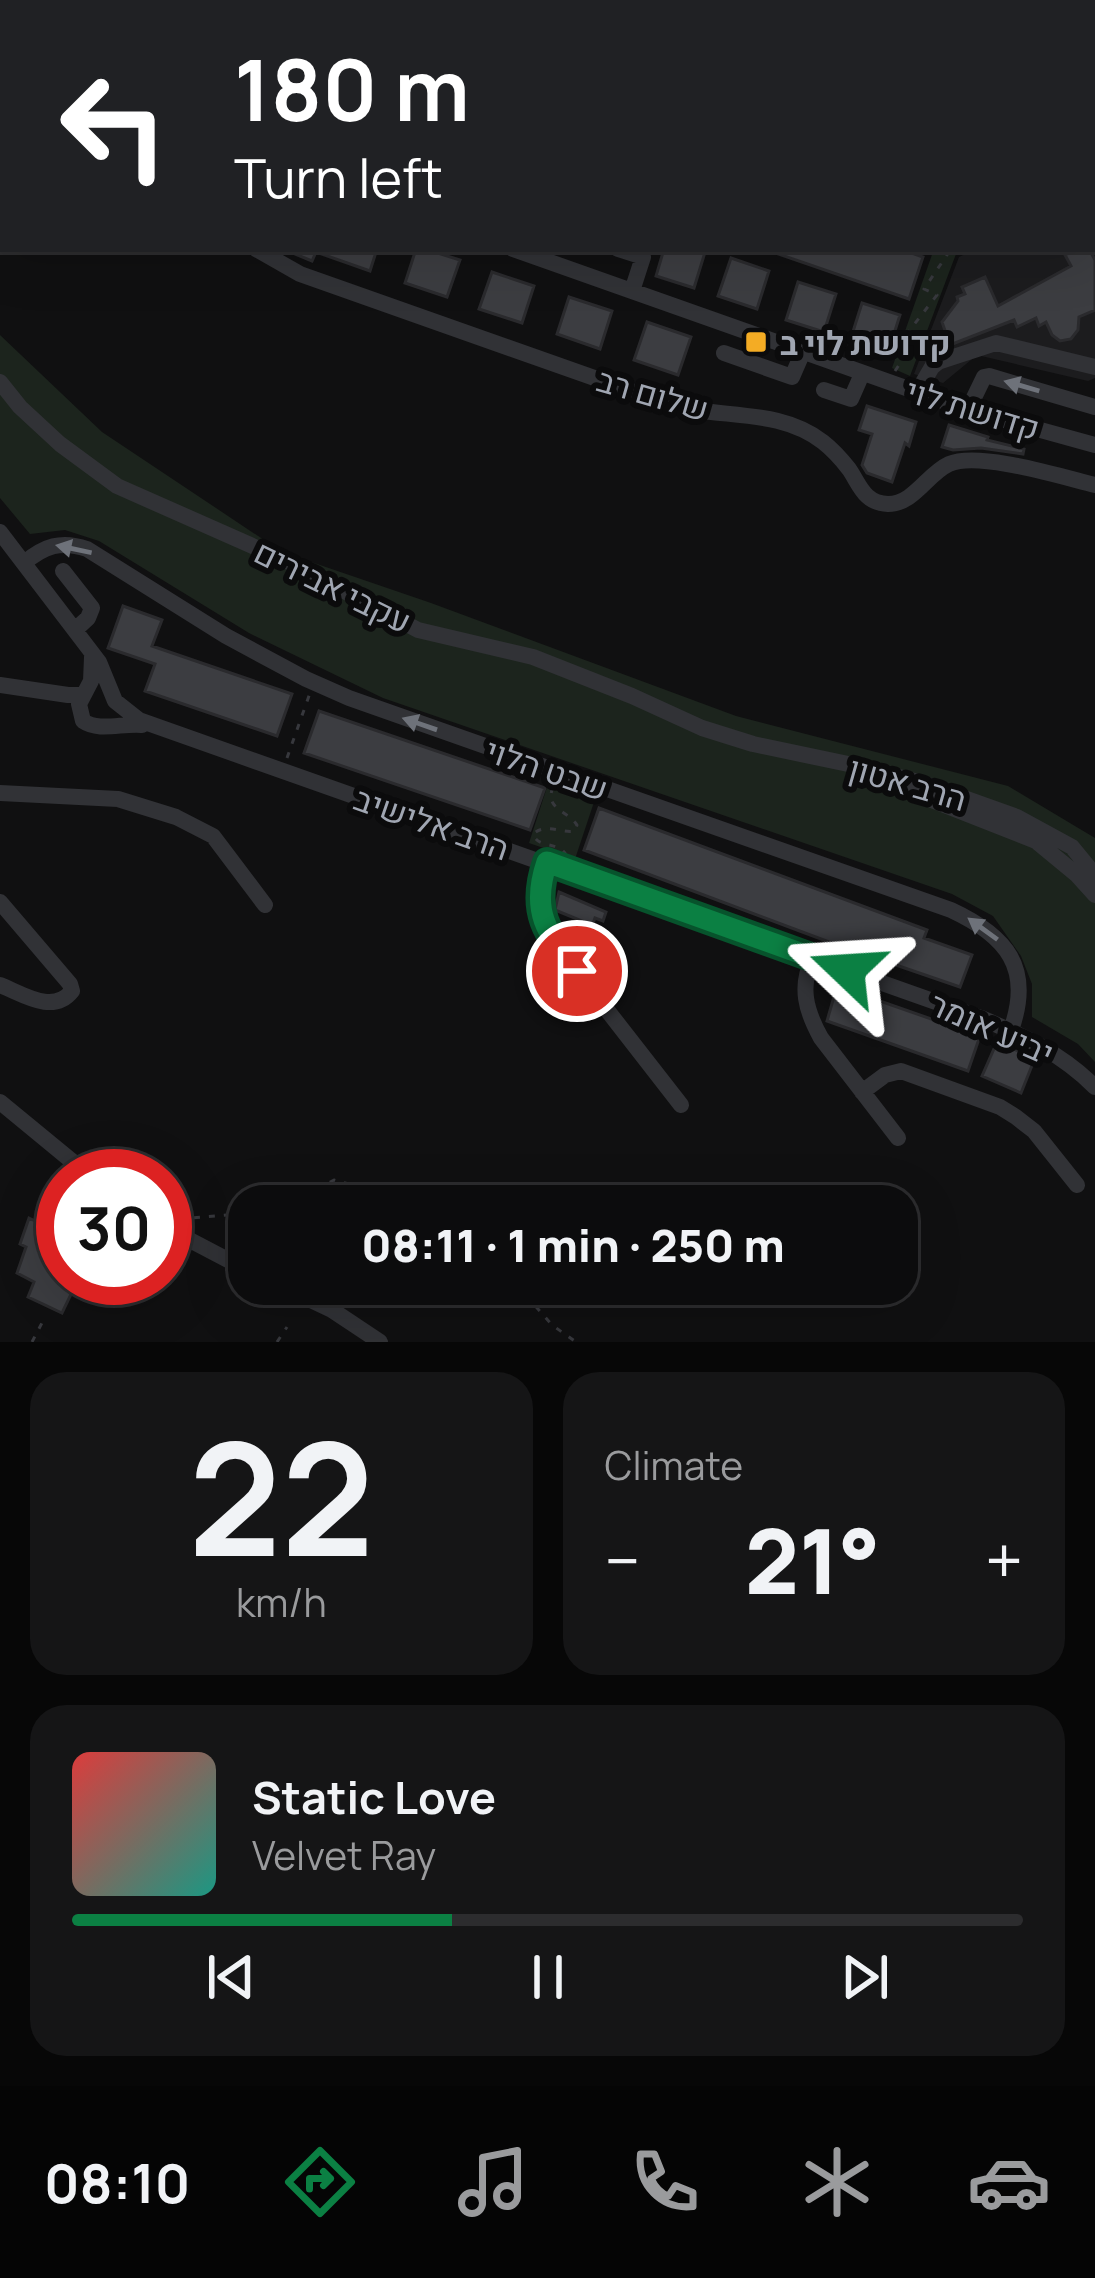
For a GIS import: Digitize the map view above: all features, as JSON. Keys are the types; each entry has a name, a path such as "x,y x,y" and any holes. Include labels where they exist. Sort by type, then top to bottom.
{"street":[{"name":"שלום רב","path":"261,252 300,274 671,405 783,421 824,442 848,468 862,493 875,501 891,504 913,494 949,464 968,460 1095,485"},
{"name":"קדושת לוי","path":"522,252 802,354 968,410 1095,446"},
{"path":"628,252 644,257 632,291"},
{"path":"918,391 938,362 997,343 1095,367"},
{"path":"724,353 792,377 802,354"},
{"path":"824,390 850,399 862,374"},
{"path":"968,410 984,377 989,376 1095,407"},
{"name":"עקבי אבירים","path":"0,382 60,444 117,486 291,562 418,630 533,657 702,728"},
{"path":"0,532 99,662 116,712 106,725"},
{"name":"שבט הלוי","path":"24,562 55,544 87,549 226,636 370,707 968,918 1005,946 1017,970 1020,998 1011,1030"},
{"path":"63,571 92,608 75,630"},
{"path":"80,715 79,704 94,664 90,651"},
{"path":"0,685 68,695 98,688 153,726"},
{"path":"46,692 94,727 153,726"},
{"name":"הרב אלישיב","path":"153,726 847,970"},
{"name":"הרב אטון","path":"702,728 922,783 1017,817 1072,847 1095,875"},
{"path":"853,764 852,772 1036,841 1095,895"},
{"path":"0,793 118,799 176,817 213,836 265,905"},
{"path":"547,862 539,900 551,938 682,1105"},
{"path":"0,902 72,991 54,1003 0,985"},
{"path":"813,958 805,986 808,1012 821,1038 898,1138"},
{"name":"יביע אומר","path":"847,970 1011,1030 1069,1064 1095,1087"},
{"path":"862,1092 885,1075 901,1071 1000,1107 1034,1131 1077,1185"},
{"path":"0,1102 57,1149"},
{"path":"192,1239 228,1258"},
{"path":"321,1305 380,1342"}],"path":[{"path":"888,382 917,338 909,331 937,295 925,289 949,252"},
{"path":"282,771 314,683"},
{"path":"558,772 549,796 575,820 575,831 544,828 533,834 537,842 566,851 566,869"},
{"path":"323,1185 334,1180 352,1185"},
{"path":"192,1220 228,1216"},
{"path":"534,1305 576,1342"},
{"path":"32,1342 44,1318"},
{"path":"277,1342 287,1327"}],"shaded area":[{"path":"933,252 960,252 910,376 892,368"},
{"path":"970,252 1095,252 1095,378 1088,381 977,355 943,383 914,374 959,257"},
{"path":"0,335 102,432 282,552 736,716 1008,786 1095,838 1095,1062 1078,1044 1032,1017 1032,984 1021,956 993,916 952,894 383,698 249,633 99,541 65,530 30,534 0,498"},
{"path":"547,787 594,802 575,859 529,843"}],"building":[{"path":"290,252 316,252 312,261"},
{"path":"316,252 376,252 370,271"},
{"path":"415,252 460,260 447,297 405,283"},
{"path":"663,252 705,252 694,288 656,276"},
{"path":"773,252 909,252 923,257 909,299"},
{"path":"1091,252 1095,260 1095,310 1079,317 1071,339 1060,341 1046,322 1039,326 1036,318 1017,327 1014,320 950,345 942,322 957,297 965,294 962,287 985,277 998,306 1071,266 1065,255"},
{"path":"731,258 769,271 757,309 718,296"},
{"path":"492,272 534,286 522,323 479,309"},
{"path":"798,282 836,294 824,332 786,320"},
{"path":"569,297 612,311 600,349 557,334"},
{"path":"862,303 900,315 888,353 850,341"},
{"path":"647,322 691,337 678,375 634,360"},
{"path":"867,406 916,422 892,482 867,473 862,465 872,434 859,430"},
{"path":"949,425 1024,449 1023,454 942,447"},
{"path":"123,606 162,620 152,646 292,694 277,736 145,691 155,664 108,648"},
{"path":"319,711 545,788 530,830 304,753"},
{"path":"599,808 927,930 924,938 972,955 960,987 584,850"},
{"path":"559,892 606,912 603,921 595,918 591,929 555,910"},
{"path":"837,986 980,1036 968,1071 827,1021"},
{"path":"997,1042 1035,1058 1021,1093 982,1076"},
{"path":"29,1218 36,1222 36,1301 28,1297 34,1282 17,1273 26,1247 20,1244"}],"place":[{"name":"קדושת לוי ב","path":"756,342"}],"route":[{"path":"577,971 551,938 541,915 540,885 547,862 847,970"}]}
